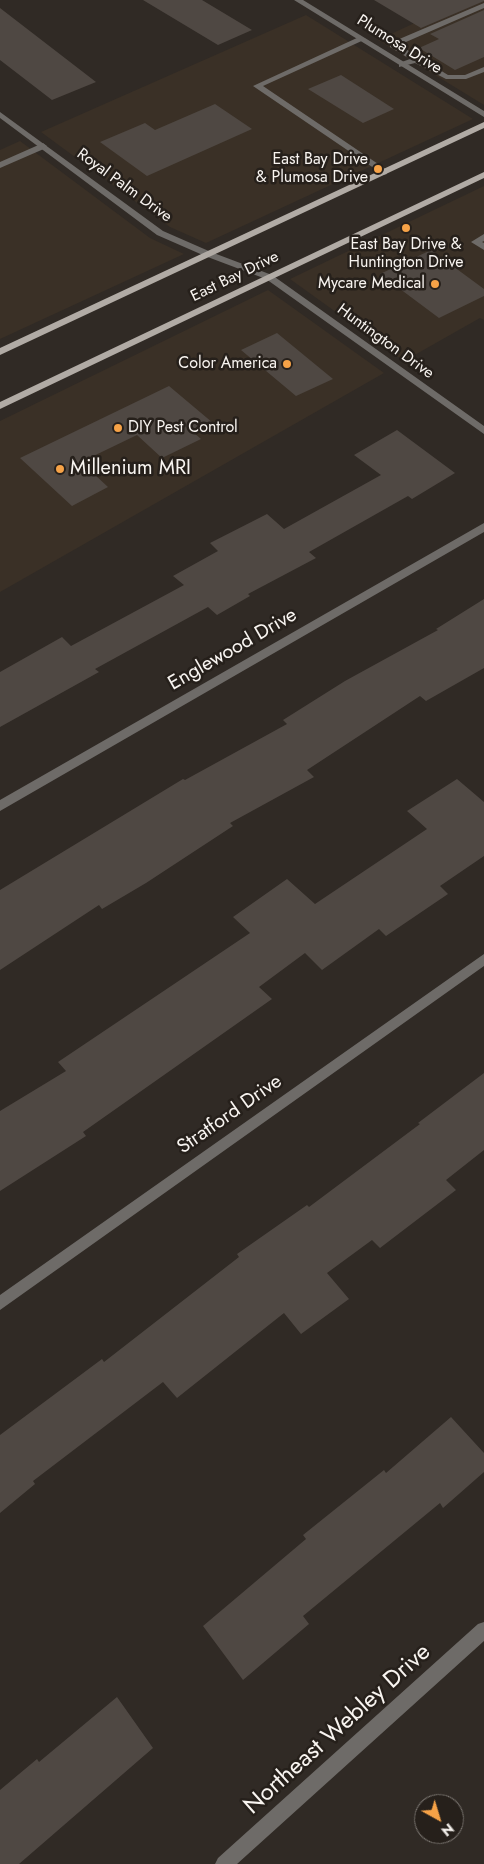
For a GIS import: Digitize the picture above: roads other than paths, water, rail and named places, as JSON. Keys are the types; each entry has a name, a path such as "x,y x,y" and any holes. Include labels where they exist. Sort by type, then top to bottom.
{"main road":[{"name":"East Bay Drive","path":"0,352 484,124"},
{"name":"East Bay Drive","path":"0,406 484,174"}],"street":[{"name":"Plumosa Drive","path":"298,0 484,115"},
{"path":"484,5 393,45 446,77 466,77 484,69"},
{"path":"362,39 257,86 384,172"},
{"path":"402,65 416,60"},
{"name":"Royal Palm Drive","path":"0,114 160,233 208,254 269,277"},
{"path":"0,165 43,146"},
{"path":"484,238 476,242 484,248"},
{"name":"Huntington Drive","path":"269,277 484,431"},
{"name":"Englewood Drive","path":"0,806 484,527"},
{"name":"Stratford Drive","path":"0,1303 484,960"},
{"name":"Northeast Webley Drive","path":"224,1864 484,1630"}],"place":[{"name":"East Bay Drive & Plumosa Drive","path":"378,169"},
{"name":"East Bay Drive & Huntington Drive","path":"406,228"},
{"name":"Mycare Medical","path":"435,284"},
{"name":"Color America","path":"287,364"},
{"name":"DIY Pest Control","path":"118,428"},
{"name":"Millenium MRI","path":"60,469"}]}
